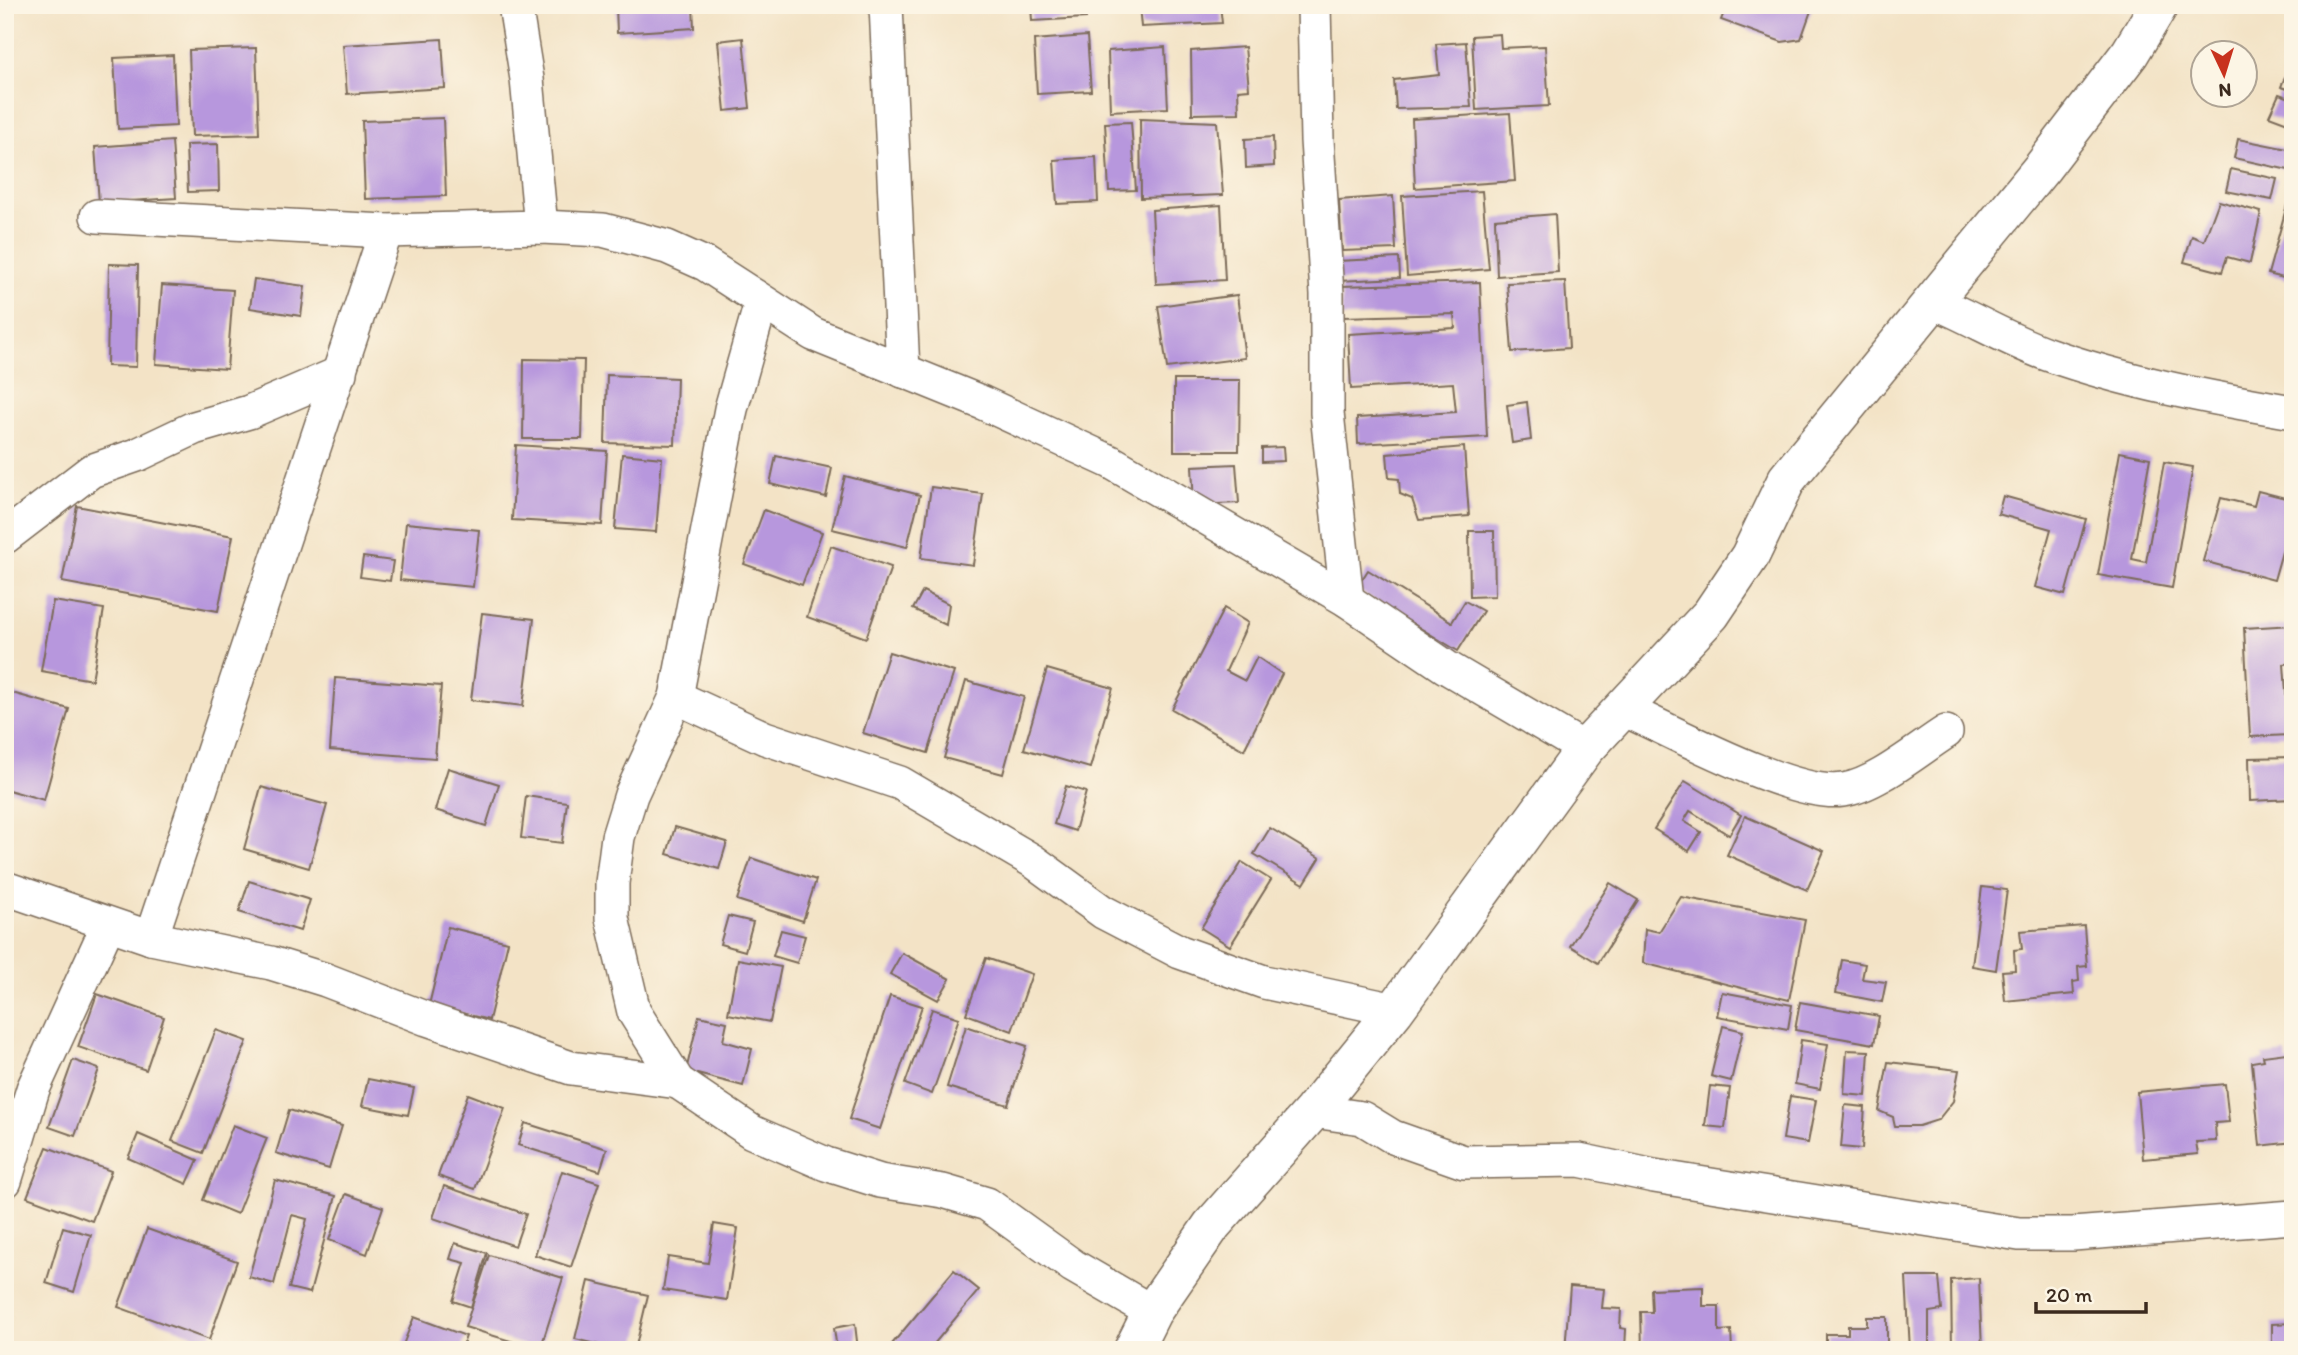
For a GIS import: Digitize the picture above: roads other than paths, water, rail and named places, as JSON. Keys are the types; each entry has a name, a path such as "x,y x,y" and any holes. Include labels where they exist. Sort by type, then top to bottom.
{"street":[{"path":"516,5 527,79 541,227"},
{"path":"886,5 904,371"},
{"path":"1314,5 1317,140 1327,294 1327,413 1347,600"},
{"path":"1133,1350 1152,1312 1212,1225 1313,1111 1395,1010 1585,749 1711,614 1750,556 1787,479 1934,302 2130,53 2159,5"},
{"path":"97,216 386,232 541,227 603,230 667,247 705,264 761,303 813,334 1111,462 1347,600 1446,667 1585,749"},
{"path":"151,938 386,232"},
{"path":"1934,302 2045,353 2087,366 2144,383 2293,412"},
{"path":"761,303 731,409 676,697 631,795 618,837 612,883 612,918 634,1012 678,1082 752,1132 826,1164 880,1181 943,1191 988,1204 1073,1266 1152,1312"},
{"path":"5,537 91,471 138,455 194,428 248,412 340,373"},
{"path":"676,697 765,738 900,783 1034,861 1103,912 1180,952 1264,982 1395,1010"},
{"path":"1623,709 1760,771 1797,785 1827,790 1843,790 1861,784 1946,732"},
{"path":"5,888 151,938 271,963 326,980 427,1019 570,1068 678,1082"},
{"path":"5,1181 33,1089 108,925"},
{"path":"1313,1111 1362,1118 1393,1137 1464,1162 1579,1160 1654,1176 2019,1234 2073,1234 2293,1217"}]}
